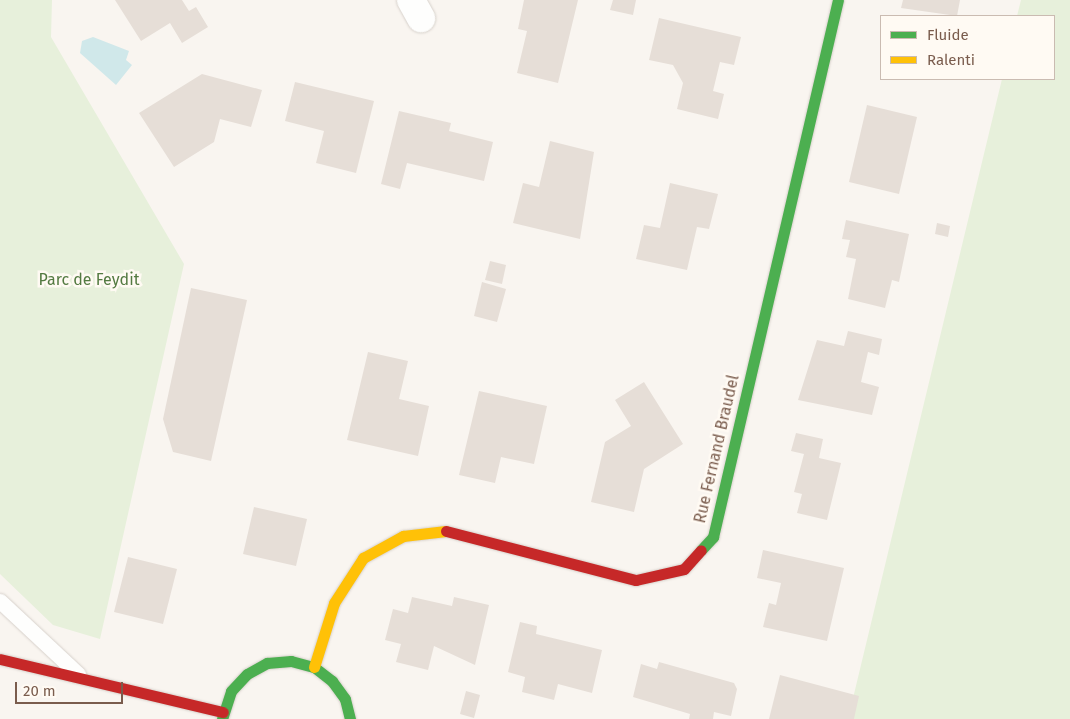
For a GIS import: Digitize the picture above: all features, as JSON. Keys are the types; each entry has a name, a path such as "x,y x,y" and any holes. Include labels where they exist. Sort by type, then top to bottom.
{"street":[{"name":"Rue Fernand Braudel","path":"314,667 334,603 363,558 403,536 450,531 636,580 684,569 713,537 838,0"},
{"path":"0,659 222,716 230,691 247,674 268,663 291,661 314,667 332,681 345,700 350,719"}],"lane":[{"path":"0,601 83,679"}],"green space":[{"name":"Parc de Feydit","path":"0,0 52,0 51,37 184,264 100,639 53,625 0,574"},
{"path":"1021,0 1070,0 1070,719 848,719 1002,80 1055,80 1055,15 1017,15"}],"water":[{"path":"93,37 129,51 126,60 132,65 116,85 80,53 82,41"}],"building":[{"path":"115,0 182,0 189,11 196,7 208,27 182,43 170,23 141,41"},
{"path":"524,0 578,0 558,83 517,73 527,31 518,29"},
{"path":"613,0 636,0 633,15 610,10"},
{"path":"903,0 960,0 957,15 901,8"},
{"path":"659,18 741,37 734,65 720,62 713,91 724,94 718,119 677,109 683,83 673,65 649,60"},
{"path":"202,74 262,90 251,127 220,119 214,142 174,167 139,113"},
{"path":"295,82 374,101 356,173 316,163 324,131 285,121"},
{"path":"867,105 917,117 899,194 849,182"},
{"path":"399,111 451,123 449,131 493,142 484,181 407,163 400,189 381,184"},
{"path":"550,141 594,152 580,239 513,223 523,183 539,187"},
{"path":"670,183 718,194 709,229 697,227 687,270 636,259 644,225 660,228"},
{"path":"846,220 909,234 899,282 892,280 885,308 848,299 856,259 846,257 850,240 842,239"},
{"path":"937,223 950,226 948,237 935,234"},
{"path":"490,261 506,265 502,284 485,280"},
{"path":"482,282 506,289 497,322 474,316"},
{"path":"191,288 247,300 211,461 173,452 163,419"},
{"path":"848,331 882,339 879,355 868,352 861,382 879,387 872,415 798,400 817,340 844,346"},
{"path":"368,352 408,361 399,399 429,406 418,456 347,440"},
{"path":"644,382 683,444 644,469 634,512 591,502 605,442 631,426 615,400"},
{"path":"479,391 547,406 534,464 501,457 495,483 459,475"},
{"path":"796,433 823,439 819,458 841,463 827,520 797,513 802,494 794,492 804,454 791,451"},
{"path":"254,507 307,519 296,566 243,554"},
{"path":"763,550 844,568 827,641 763,627 769,603 776,605 781,583 757,578"},
{"path":"128,557 177,569 163,624 114,612"},
{"path":"412,597 452,606 454,597 489,605 475,665 434,646 428,670 396,662 401,644 385,640 393,609 408,613"},
{"path":"520,622 537,626 536,634 602,650 592,693 558,684 554,700 522,692 525,677 508,672"},
{"path":"659,662 734,683 737,689 731,716 714,712 713,719 689,719 690,714 633,697 641,664 657,669"},
{"path":"780,675 859,696 854,719 769,719"},
{"path":"466,691 480,695 474,718 460,714"}],"traffic: fast":[{"path":"701,550 713,537 838,0"},
{"path":"222,719 231,691 247,674 267,663 291,661 314,667 332,681 345,699 350,719"}],"traffic: slow":[{"path":"314,667 334,603 363,558 403,536 446,531"}],"traffic: jam":[{"path":"446,531 636,580 684,569 701,550"},
{"path":"0,659 223,712"}]}
